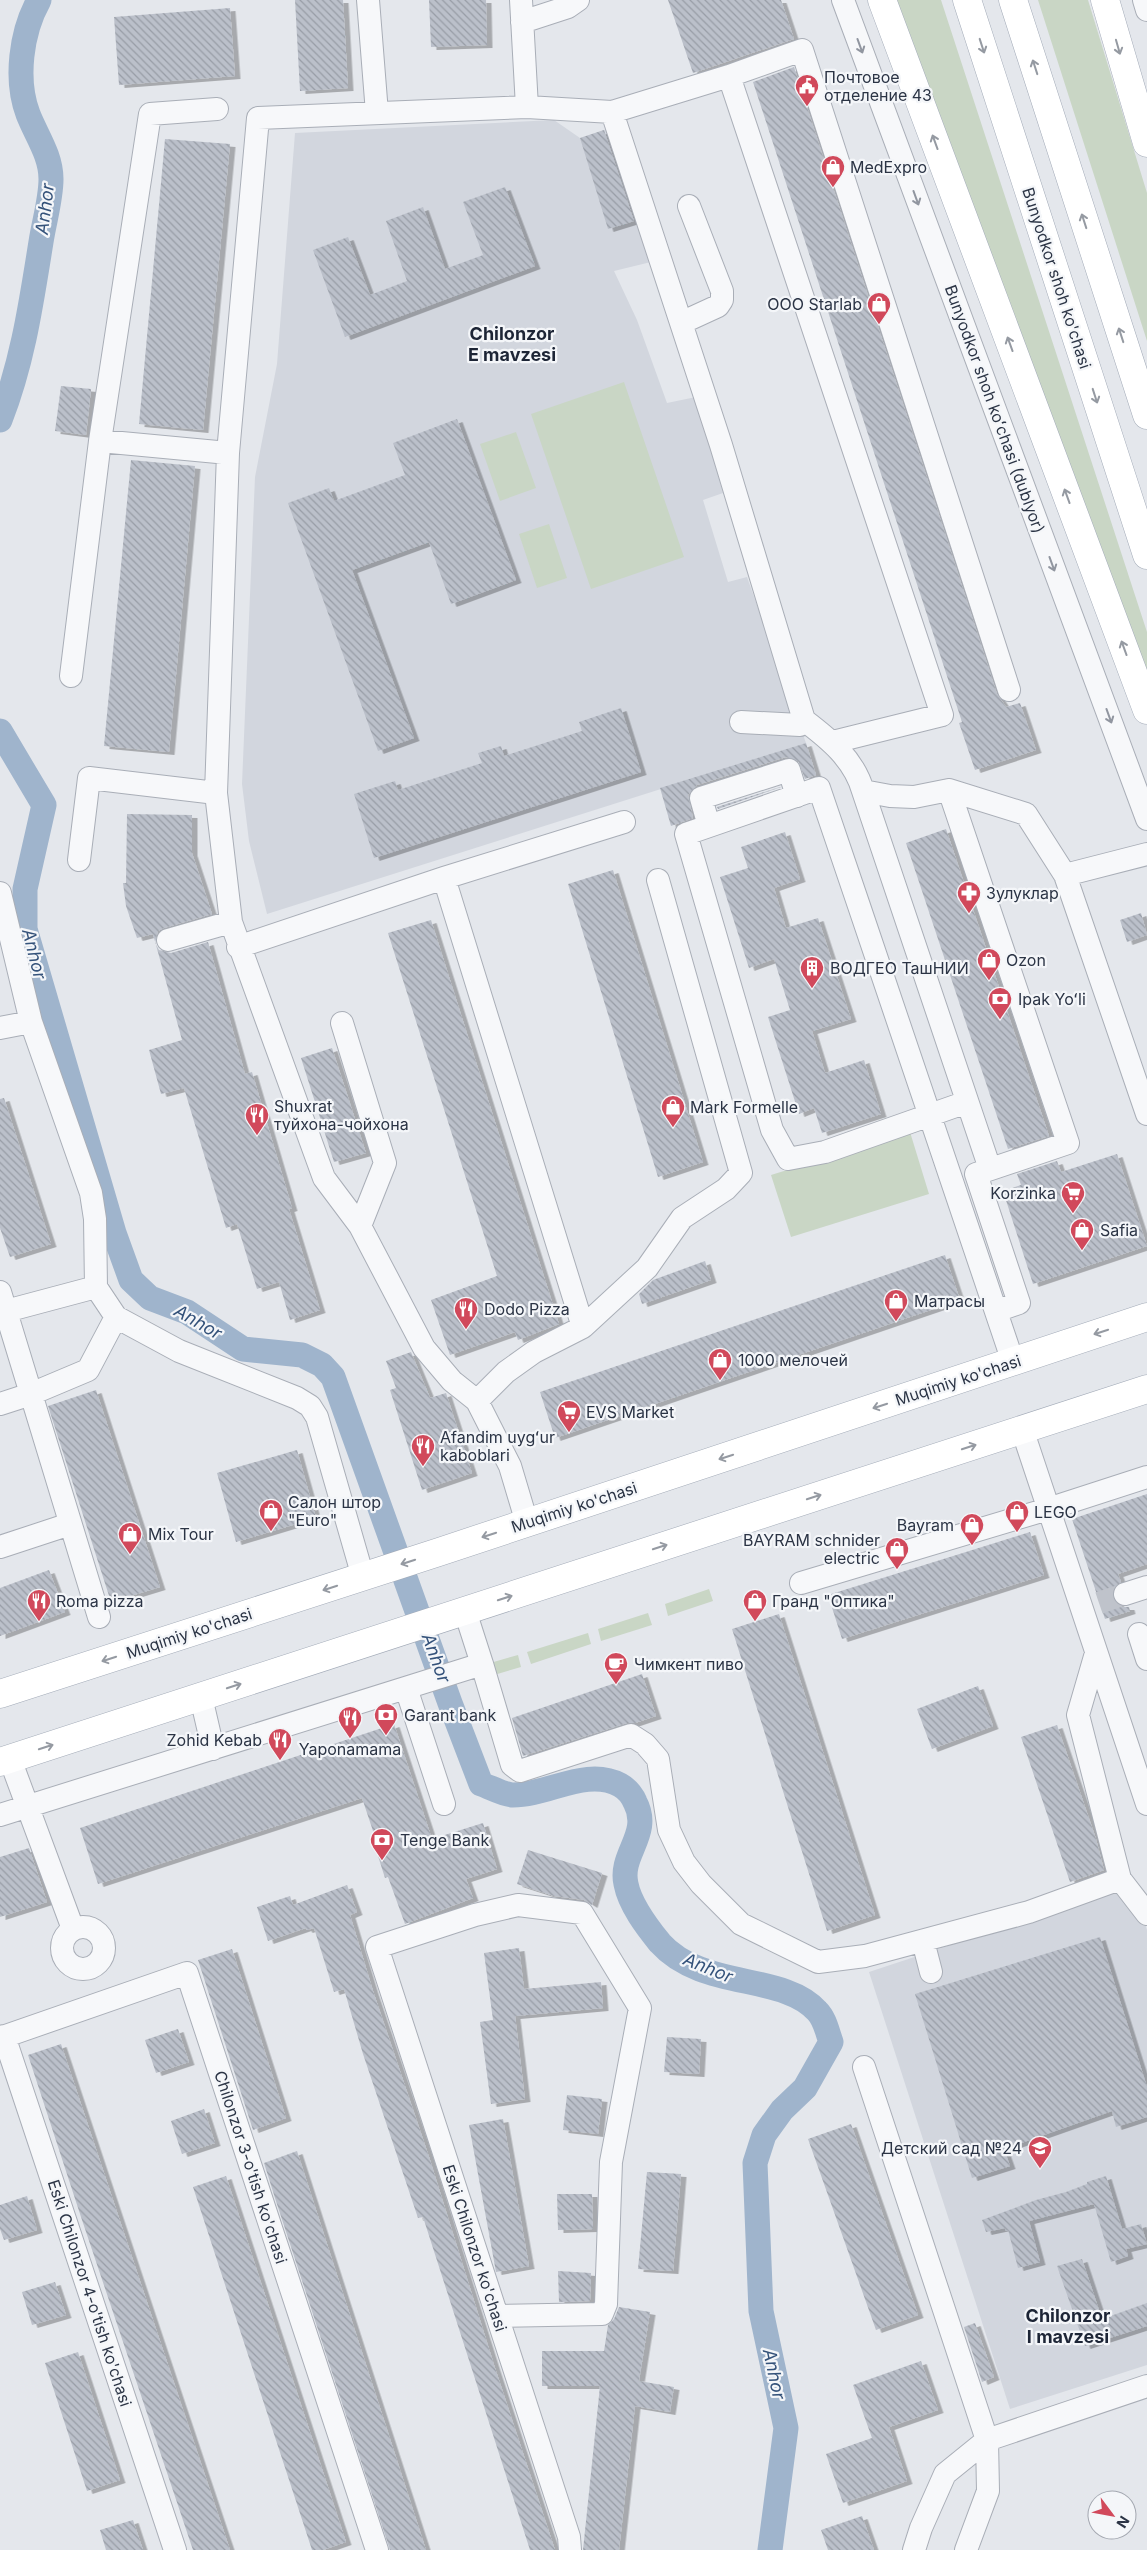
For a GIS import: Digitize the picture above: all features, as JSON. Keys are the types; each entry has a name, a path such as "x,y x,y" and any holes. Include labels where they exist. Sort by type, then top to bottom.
{"main road":[{"path":"882,0 1147,710"},
{"name":"Bunyodkor shoh ko'chasi","path":"967,0 1147,555"},
{"path":"1013,0 1147,415"},
{"path":"1105,0 1147,143"},
{"name":"Muqimiy ko'chasi","path":"0,1694 370,1575 1147,1317"},
{"path":"5,1761 1147,1389"}],"street":[{"path":"368,0 377,113"},
{"path":"527,106 522,11 568,7 578,0"},
{"name":"Bunyodkor shoh koʻchasi (dublyor)","path":"843,0 1147,819"},
{"path":"1144,0 1147,10"},
{"path":"528,1522 510,1466 477,1401 452,1381 424,1348 360,1226 324,1178 238,947 231,922 216,793 228,453 258,118 527,106 612,112 729,76 802,50 1009,690"},
{"path":"729,76 942,715 833,742"},
{"path":"71,676 100,441 150,114 217,109"},
{"path":"612,112 721,445 804,720 833,742 858,775 987,1160"},
{"path":"681,323 718,306 722,300 722,291 689,206"},
{"path":"100,441 228,453"},
{"path":"741,722 800,725 804,720"},
{"path":"79,860 89,778 216,793"},
{"path":"967,1102 930,1114 826,1152 788,1158 772,1130 686,834 819,788 930,1114 1013,1362"},
{"path":"863,791 890,796 914,797 949,790 1026,814 1065,875 1147,1114"},
{"path":"949,790 1068,1143 976,1174 1019,1303 996,1311"},
{"path":"238,947 444,878 624,822"},
{"path":"1065,875 1147,854"},
{"path":"444,878 583,1327"},
{"path":"477,1401 506,1372 534,1352 583,1327 647,1268 682,1218 726,1189 741,1173 658,880"},
{"path":"0,893 31,1022 91,1193 95,1220 96,1287 116,1318 179,1351 297,1398 310,1406 316,1417 370,1575"},
{"path":"168,940 231,922"},
{"path":"0,1028 31,1022"},
{"path":"342,1023 385,1163 360,1226"},
{"path":"96,1287 3,1301 99,1617"},
{"path":"0,1404 31,1394 88,1370 116,1318"},
{"path":"1022,1429 1048,1510 1090,1606 1096,1653 1147,1804"},
{"path":"801,1583 1048,1510 1147,1477"},
{"path":"0,1547 70,1524"},
{"path":"1125,1594 1147,1587"},
{"path":"462,1612 512,1765 515,1769 520,1771 631,1735 646,1744 658,1760 669,1830 684,1862 701,1884 742,1924 818,1962 866,1956 923,1941 1029,1912 1120,1880"},
{"path":"1139,1634 1147,1659"},
{"path":"1096,1653 1078,1715 1120,1880 1147,1914"},
{"path":"0,1815 479,1665"},
{"path":"409,1687 444,1804"},
{"path":"201,1697 213,1749"},
{"path":"5,1761 28,1806 73,1929 82,1926 91,1928 99,1933 103,1942 104,1951 95,1972"},
{"name":"Eski Chilonzor ko'chasi","path":"497,2316 602,2314 606,2304 611,2162 640,2008 582,1913 518,1905 475,1915 377,1948 569,2537 570,2550"},
{"path":"923,1941 931,1972"},
{"name":"Chilonzor 3-o'tish ko'chasi","path":"2,2037 187,1973 377,2550"},
{"name":"Eski Chilonzor 4-o'tish ko'chasi","path":"2,2037 175,2550"},
{"path":"864,2067 987,2440 988,2491 966,2550"},
{"path":"914,2550 921,2528 945,2474 987,2440 1147,2386"}],"shaded area":[{"path":"554,120 580,138 610,128 651,262 614,271 637,320 667,403 696,397 723,493 703,500 728,582 747,577 806,743 267,914 249,841 242,784 255,477 277,364 295,133"},
{"name":"Детский сад №24","path":"1117,1890 1141,1911 1147,1930 1147,2365 1010,2409 869,1972"}],"green space":[{"path":"897,0 941,0 1147,632 1147,670"},
{"path":"1038,0 1088,0 1147,193 1147,341"},
{"path":"624,382 684,557 591,589 531,414"},
{"path":"516,432 536,488 500,501 480,444"},
{"path":"549,524 567,578 537,588 519,534"},
{"path":"910,1132 929,1194 791,1237 771,1175"},
{"path":"709,1589 713,1601 668,1616 665,1604"},
{"path":"648,1613 652,1625 601,1641 598,1629"},
{"path":"588,1633 591,1644 531,1664 527,1652"},
{"path":"518,1655 521,1667 494,1675 490,1663"}],"building":[{"path":"295,0 343,0 348,88 300,91"},
{"path":"429,0 486,0 487,45 431,47"},
{"path":"668,0 781,0 794,39 693,73"},
{"path":"230,8 235,76 119,85 114,17"},
{"path":"794,67 997,694 1006,707 1020,703 1036,750 975,770 959,723 962,722 753,82"},
{"path":"604,130 634,221 608,229 580,138"},
{"path":"165,139 230,144 203,430 139,424"},
{"path":"505,187 535,266 345,337 313,250 348,237 370,295 407,281 386,221 423,207 445,269 483,255 463,202"},
{"path":"61,386 91,389 86,435 55,431"},
{"path":"457,419 516,580 451,604 429,542 352,570 414,738 378,751 288,503 329,488 334,501 405,475 393,443"},
{"path":"131,460 195,466 169,752 104,746"},
{"path":"621,708 641,772 374,858 354,794 395,781 398,790 482,763 478,753 501,746 504,756 582,731 579,722"},
{"path":"806,743 816,775 805,779 798,761 786,757 697,785 688,795 693,818 671,826 660,788"},
{"path":"781,787 718,809 717,807"},
{"path":"127,814 192,815 192,853 212,914 164,928 158,931 155,942 153,934 137,938 126,906 123,883 126,883"},
{"path":"946,829 1049,1136 1008,1149 906,843"},
{"name":"ВОДГЕО ТашНИИ","path":"785,832 800,879 774,888 786,928 818,918 851,1019 812,1031 825,1073 864,1060 881,1114 822,1133 814,1108 799,1114 768,1017 790,1010 774,959 749,968 720,877 748,868 741,847"},
{"path":"613,870 703,1162 658,1177 568,884"},
{"path":"1141,913 1147,935 1127,942 1120,920"},
{"path":"431,920 559,1324 518,1340 515,1332 450,1355 431,1300 497,1276 388,933"},
{"path":"208,942 245,1074 252,1072 292,1208 289,1209 320,1310 290,1320 279,1282 257,1289 237,1224 226,1228 184,1088 161,1094 149,1050 182,1040 156,945 159,950 171,953"},
{"path":"332,1048 366,1153 334,1162 301,1058"},
{"path":"4,1098 51,1244 10,1257 0,1228 0,1099"},
{"name":"Korzinka","path":"1117,1154 1147,1246 1033,1284 1003,1191 1021,1185 1017,1174 1057,1161 1061,1172"},
{"path":"945,1255 960,1300 555,1438 540,1392"},
{"path":"705,1261 711,1280 642,1304 639,1294 653,1280"},
{"path":"411,1352 430,1398 446,1393 472,1473 422,1490 390,1390 396,1388 386,1361"},
{"path":"96,1390 160,1587 111,1602 48,1406"},
{"path":"297,1450 316,1518 236,1542 217,1473"},
{"path":"1147,1494 1147,1564 1118,1574 1121,1582 1112,1591 1113,1598 1122,1607 1129,1607 1130,1611 1105,1619 1072,1519"},
{"path":"1030,1532 1044,1575 842,1639 828,1595"},
{"path":"49,1570 65,1612 0,1636 0,1588"},
{"path":"779,1614 875,1915 827,1931 732,1629"},
{"path":"642,1674 656,1716 635,1723 627,1723 523,1756 512,1718"},
{"path":"978,1686 993,1726 932,1749 917,1709"},
{"path":"394,1724 432,1839 483,1823 497,1869 466,1879 473,1898 405,1924 388,1877 385,1878 378,1856 381,1855 362,1798 98,1884 80,1828"},
{"path":"1057,1725 1096,1839 1104,1870 1070,1882 1021,1737"},
{"path":"29,1848 47,1902 0,1917 0,1857"},
{"path":"528,1850 602,1873 592,1905 584,1900 554,1896 517,1884"},
{"path":"347,1885 357,1912 350,1915 373,1991 429,2157 495,2368 555,2550 530,2550 423,2217 418,2218 363,2054 344,1989 334,1992 314,1928 307,1930 306,1928 268,1941 257,1907 290,1896 293,1905"},
{"path":"1100,1937 1147,2087 1147,2117 1116,2127 1112,2111 1004,2149 1010,2166 972,2178 915,1994"},
{"path":"519,1948 524,1989 601,1982 603,2008 515,2016 525,2099 491,2104 480,2022 493,2020 484,1953"},
{"path":"232,1949 286,2118 253,2130 198,1960"},
{"path":"178,2029 189,2062 156,2073 145,2040"},
{"path":"667,2037 701,2039 699,2074 664,2072"},
{"path":"61,2044 230,2550 193,2550 81,2217 28,2055"},
{"path":"567,2095 602,2099 598,2134 563,2130"},
{"path":"204,2109 215,2143 182,2154 171,2121"},
{"path":"503,2119 529,2266 496,2272 469,2125"},
{"path":"851,2124 918,2315 876,2330 808,2139"},
{"path":"297,2151 426,2550 390,2550 275,2198 264,2163"},
{"path":"647,2172 681,2174 673,2271 638,2269"},
{"path":"226,2176 346,2542 323,2550 312,2550 193,2187"},
{"path":"1106,2176 1122,2229 1141,2224 1147,2244 1126,2249 1128,2256 1111,2262 1094,2204 1029,2221 1040,2262 1018,2268 1008,2230 1006,2231 1005,2228 986,2232 982,2220 1036,2200 1066,2192"},
{"path":"557,2194 592,2194 593,2229 558,2230"},
{"path":"27,2196 37,2230 4,2240 0,2229 0,2205"},
{"path":"1082,2259 1102,2319 1147,2303 1147,2326 1085,2346 1057,2266"},
{"path":"558,2271 591,2273 590,2301 559,2302"},
{"path":"55,2282 66,2315 32,2325 22,2292"},
{"path":"619,2307 650,2312 639,2381 674,2387 670,2412 635,2406 619,2550 583,2550 600,2386 542,2386 542,2351 604,2351 608,2325 614,2319"},
{"path":"975,2323 994,2377 982,2382 964,2327"},
{"path":"78,2352 120,2480 87,2491 45,2363"},
{"path":"921,2361 938,2410 889,2427 907,2481 843,2503 826,2454 872,2438 853,2385"},
{"path":"862,2516 874,2550 828,2550 821,2530"},
{"path":"133,2520 143,2550 106,2550 100,2530"}],"waterway":[{"name":"Anhor","path":"0,420 15,376 25,332 51,187 49,162 24,101 21,71 24,41 39,0"},
{"name":"Anhor","path":"0,731 44,805 25,889 25,929 114,1233 131,1280 150,1298 187,1312 243,1349 302,1355 322,1365 333,1377 481,1784 509,1795 526,1794 567,1783 594,1779 607,1780 623,1787 629,1792 635,1802 640,1824 627,1863 625,1873 626,1884 635,1908 660,1943 677,1958 697,1968 784,1991 802,1999 817,2011 824,2021 831,2042 805,2088 782,2110 764,2135 755,2163 761,2311 786,2428 770,2550"}],"tunnel":[{"path":"1099,1603 1125,1594"}],"place":[{"name":"Почтовое отделение 43","path":"807,107"},
{"name":"MedExpro","path":"833,188"},
{"name":"ООО Starlab","path":"879,325"},
{"name":"Зулуклар","path":"969,914"},
{"name":"Ozon","path":"989,981"},
{"name":"ВОДГЕО ТашНИИ","path":"812,989"},
{"name":"Ipak Yoʻli","path":"1000,1020"},
{"name":"Mark Formelle","path":"673,1128"},
{"name":"Shuxrat туйхона-чойхона","path":"257,1136"},
{"name":"Korzinka","path":"1073,1214"},
{"name":"Safia","path":"1082,1251"},
{"name":"Матрасы","path":"896,1322"},
{"name":"Dodo Pizza","path":"466,1330"},
{"name":"1000 мелочей","path":"720,1381"},
{"name":"EVS Market","path":"569,1433"},
{"name":"Afandim uygʻur kaboblari","path":"423,1467"},
{"name":"Салон штор \"Euro\"","path":"271,1532"},
{"name":"LEGO","path":"1017,1533"},
{"name":"Bayram","path":"972,1546"},
{"name":"Mix Tour","path":"130,1555"},
{"name":"BAYRAM schnider electric","path":"897,1570"},
{"name":"Roma pizza","path":"39,1622"},
{"name":"Гранд \"Оптика\"","path":"755,1622"},
{"name":"Чимкент пиво","path":"616,1685"},
{"name":"Garant bank","path":"386,1736"},
{"name":"Yaponamama","path":"350,1739"},
{"name":"Zohid Kebab","path":"280,1761"},
{"name":"Tenge Bank","path":"382,1861"},
{"name":"Детский сад №24","path":"1040,2169"}],"district":[{"name":"Chilonzor E mavzesi","path":"512,344"},
{"name":"Chilonzor I mavzesi","path":"1068,2326"}]}
